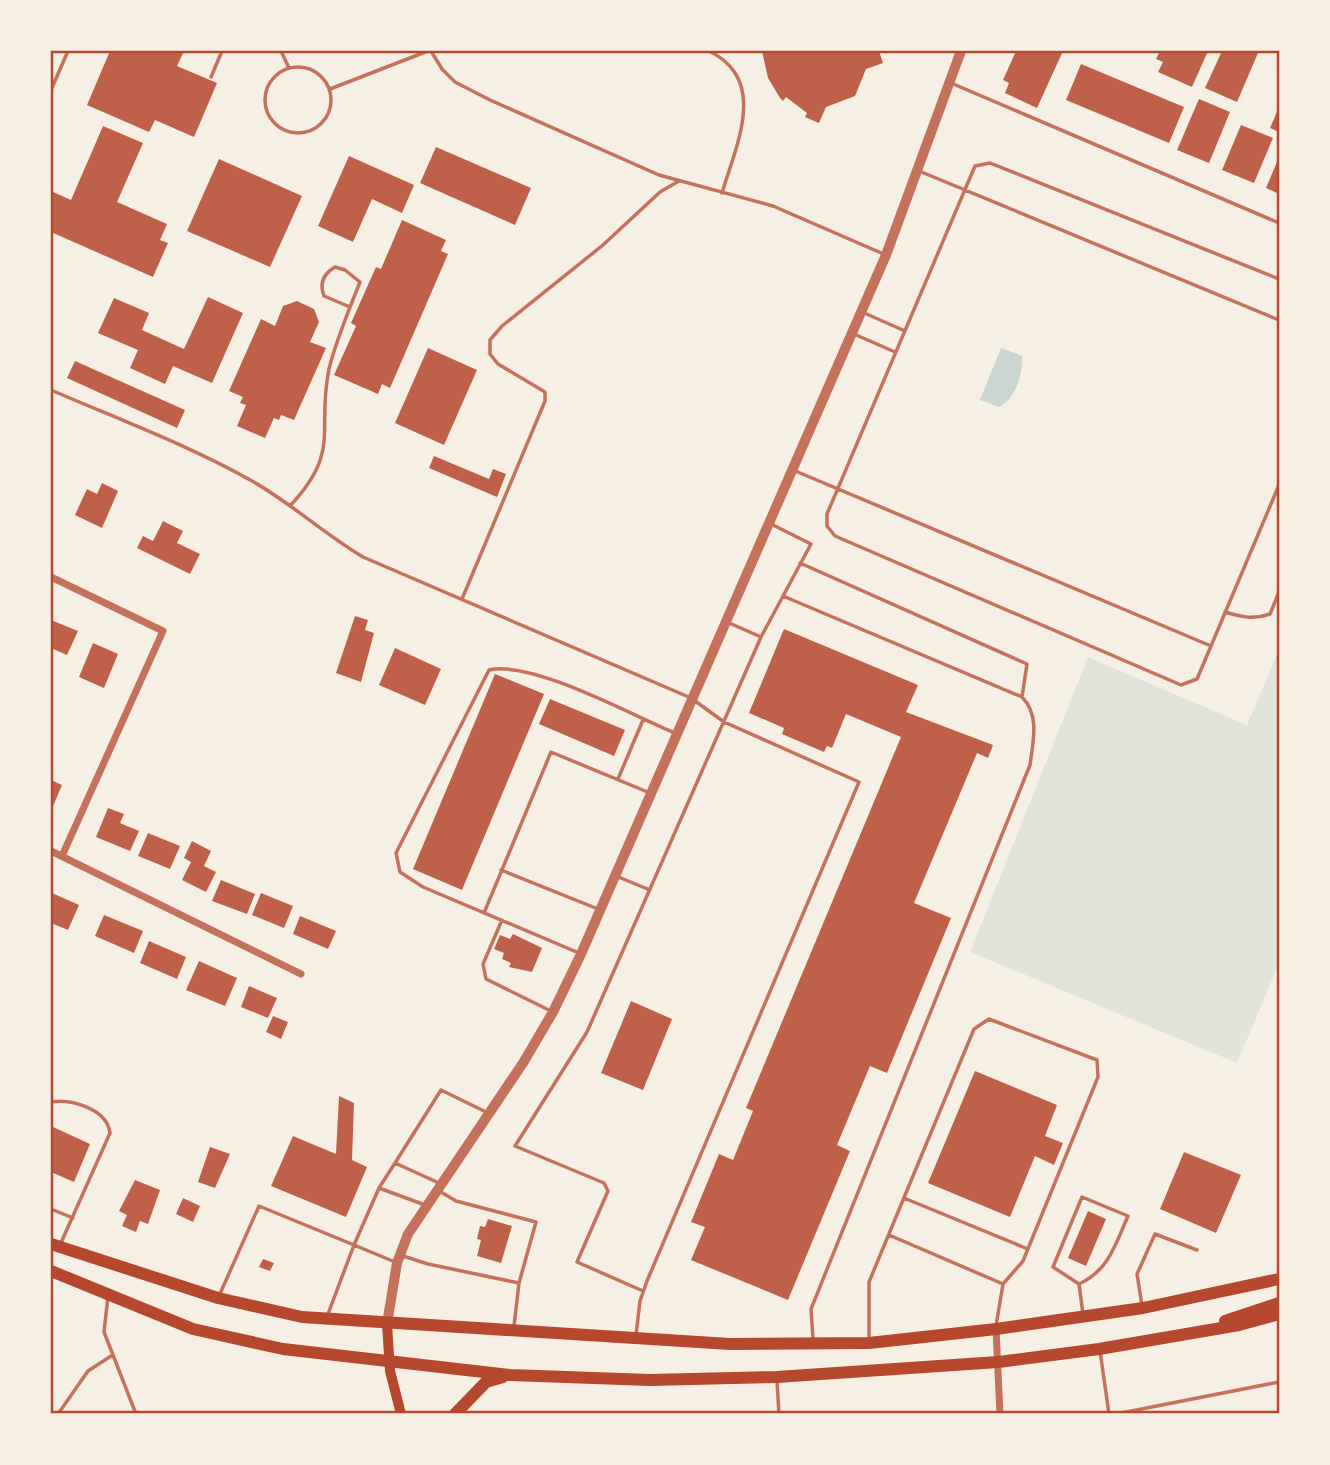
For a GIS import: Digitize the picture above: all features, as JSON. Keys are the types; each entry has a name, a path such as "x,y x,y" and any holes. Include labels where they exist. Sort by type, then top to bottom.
{"main road":[{"path":"55,1245 256,1309 387,1324 730,1344 869,1343 996,1329 1143,1308 1279,1279"},
{"path":"51,1271 172,1321 224,1337 308,1353 510,1375 650,1380 777,1377 998,1362 1181,1335 1279,1314"},
{"path":"1181,1335 1279,1303"},
{"path":"387,1324 389,1362 401,1414"},
{"path":"455,1414 486,1382 510,1375"}],"street":[{"path":"387,1324 398,1259 425,1205 489,1113 553,1012 581,954 675,733 886,255 961,51"},
{"path":"51,577 163,631 62,856"},
{"path":"51,851 301,974"},
{"path":"996,1329 1000,1414"}],"lane":[{"path":"51,90 68,51"},
{"path":"211,77 222,51"},
{"path":"281,51 289,68"},
{"path":"330,89 429,51 442,69 467,89 679,181 792,214 886,255"},
{"path":"709,51 733,68 741,83 746,102 722,193"},
{"path":"289,68 310,69 322,76 330,89 330,110 318,128 298,134 284,130 268,115 265,94 276,75 289,68"},
{"path":"951,83 1279,223"},
{"path":"1279,279 990,163 975,166 827,514 827,526 835,536 1181,685 1197,679 1279,485"},
{"path":"919,171 1279,320"},
{"path":"462,599 545,401 545,392 498,364 489,354 491,340 502,326 603,245 660,192 679,181"},
{"path":"290,506 316,474 323,457 329,372 360,282 345,270 335,267 324,277 321,287 324,296 350,307"},
{"path":"862,312 905,331"},
{"path":"852,333 895,352"},
{"path":"51,390 214,461 290,506 332,538 363,557 691,698 724,722 859,782 643,1291 636,1339"},
{"path":"793,470 837,491 1211,646"},
{"path":"643,1291 577,1262 608,1191 604,1183 515,1146 587,1032 761,637 811,544 769,523"},
{"path":"800,564 1027,664 1022,697"},
{"path":"1225,612 1248,619 1260,618 1270,614 1279,592"},
{"path":"783,596 1022,697 1030,705 1035,732 1030,765 811,1309 813,1344"},
{"path":"725,621 761,637"},
{"path":"581,954 423,887 400,872 396,853 489,670 499,667 529,671 675,733"},
{"path":"618,779 643,720"},
{"path":"484,913 551,752 650,793"},
{"path":"501,870 600,910"},
{"path":"614,875 650,890"},
{"path":"502,920 483,964 485,979 553,1012"},
{"path":"869,1343 869,1282 974,1029 989,1019 1097,1060 1098,1077 1023,1261 1003,1284 996,1329"},
{"path":"326,1319 379,1188 441,1090 489,1113"},
{"path":"51,1102 66,1100 102,1115 109,1122 108,1141 73,1218 55,1245"},
{"path":"395,1163 438,1186 456,1201 536,1222 519,1283 514,1332"},
{"path":"379,1188 425,1205"},
{"path":"1079,1284 1097,1276 1106,1266 1128,1216 1082,1197 1053,1267 1079,1284 1084,1317"},
{"path":"904,1198 1028,1249"},
{"path":"218,1298 259,1206 354,1245 398,1259 519,1283"},
{"path":"51,1209 73,1218"},
{"path":"1143,1308 1137,1274 1155,1234 1196,1250"},
{"path":"888,1235 1003,1284"},
{"path":"108,1294 104,1309 104,1332 111,1356 136,1414"},
{"path":"1099,1349 1109,1414"},
{"path":"58,1414 88,1371 111,1356"},
{"path":"777,1377 779,1414"},
{"path":"1116,1414 1279,1382"}],"shaded area":[{"path":"1001,348 1022,356 1022,363 1014,392 999,407 980,400"},
{"path":"1279,649 1279,963 1237,1063 970,952 1088,657 1247,725"}],"building":[{"path":"110,51 184,51 177,66 217,83 194,137 155,120 149,132 87,105"},
{"path":"762,51 879,51 883,63 866,69 855,96 826,107 819,123 805,117 807,113 786,97 783,101 780,98 768,78"},
{"path":"1016,51 1063,51 1037,108 1005,93 1009,83 1003,80"},
{"path":"1160,51 1208,51 1192,87 1158,72 1163,62 1156,59"},
{"path":"1222,51 1258,53 1237,102 1205,88"},
{"path":"1081,64 1184,107 1169,143 1066,100"},
{"path":"1199,99 1230,112 1209,163 1177,150"},
{"path":"1279,107 1279,132 1270,128"},
{"path":"1241,125 1273,138 1254,183 1222,170"},
{"path":"103,126 143,143 117,202 167,224 160,240 168,243 153,277 51,232 51,191 71,200"},
{"path":"436,147 531,188 515,225 420,183"},
{"path":"349,156 414,185 402,213 372,199 353,242 318,226"},
{"path":"1279,157 1279,194 1266,188"},
{"path":"219,159 302,196 270,267 187,231"},
{"path":"402,220 446,240 441,251 448,254 390,388 382,384 378,394 334,375 356,326 351,323 376,267 381,269"},
{"path":"208,297 243,313 212,383 173,366 165,384 130,368 138,350 98,333 114,298 149,313 142,330 184,349"},
{"path":"297,301 314,309 319,322 310,342 326,348 294,420 281,415 279,420 274,418 265,438 237,426 246,405 240,403 243,397 229,391 261,319 275,326 283,306"},
{"path":"428,348 477,370 444,445 395,423"},
{"path":"75,361 185,410 177,428 67,378"},
{"path":"434,456 489,479 493,469 506,474 497,497 429,468"},
{"path":"102,483 118,491 102,528 75,515 87,489 97,494"},
{"path":"163,521 183,531 177,543 200,554 190,574 137,548 143,536 153,541"},
{"path":"355,616 368,620 365,630 374,633 361,682 336,673"},
{"path":"51,620 78,631 67,655 51,648"},
{"path":"784,629 918,685 906,712 993,745 988,758 977,753 914,903 951,918 887,1073 870,1066 837,1145 850,1151 788,1300 691,1260 705,1227 691,1222 719,1154 733,1160 753,1111 746,1108 901,737 846,714 832,748 827,746 824,752 782,734 784,728 749,713"},
{"path":"93,643 118,654 104,688 79,677"},
{"path":"395,648 441,669 425,705 379,685"},
{"path":"495,674 544,694 462,890 413,869"},
{"path":"550,699 625,730 614,756 539,724"},
{"path":"51,780 62,785 51,811"},
{"path":"108,808 124,814 120,823 139,831 130,851 96,837"},
{"path":"148,833 180,846 170,869 138,856"},
{"path":"192,841 211,851 204,866 216,872 206,892 182,880 191,862 184,858"},
{"path":"221,880 255,894 247,914 212,901"},
{"path":"52,893 79,905 68,930 51,923"},
{"path":"261,893 293,906 284,928 252,915"},
{"path":"104,915 143,931 134,953 95,936"},
{"path":"300,916 336,931 328,949 293,934"},
{"path":"513,934 542,948 532,972 509,967 511,963 502,959 504,953 494,949 500,935 510,939"},
{"path":"149,941 186,957 177,979 140,963"},
{"path":"199,961 237,978 225,1006 186,990"},
{"path":"249,986 277,998 268,1018 241,1007"},
{"path":"631,1001 672,1019 643,1090 601,1073"},
{"path":"273,1016 288,1022 281,1039 266,1032"},
{"path":"975,1071 1057,1105 1045,1136 1063,1143 1054,1165 1035,1156 1010,1217 928,1183"},
{"path":"339,1096 354,1103 352,1160 367,1167 346,1217 271,1186 293,1136 336,1154"},
{"path":"51,1126 90,1144 74,1182 51,1172"},
{"path":"210,1147 230,1154 215,1188 198,1182"},
{"path":"1184,1152 1241,1175 1216,1233 1160,1209"},
{"path":"135,1180 160,1190 148,1224 140,1221 136,1232 122,1226 127,1215 119,1211"},
{"path":"183,1198 200,1206 193,1222 176,1214"},
{"path":"1088,1211 1106,1219 1086,1266 1068,1258"},
{"path":"488,1219 512,1226 501,1263 477,1256 481,1240 477,1239 480,1226 485,1227"},
{"path":"263,1259 274,1263 270,1271 259,1267"}]}
